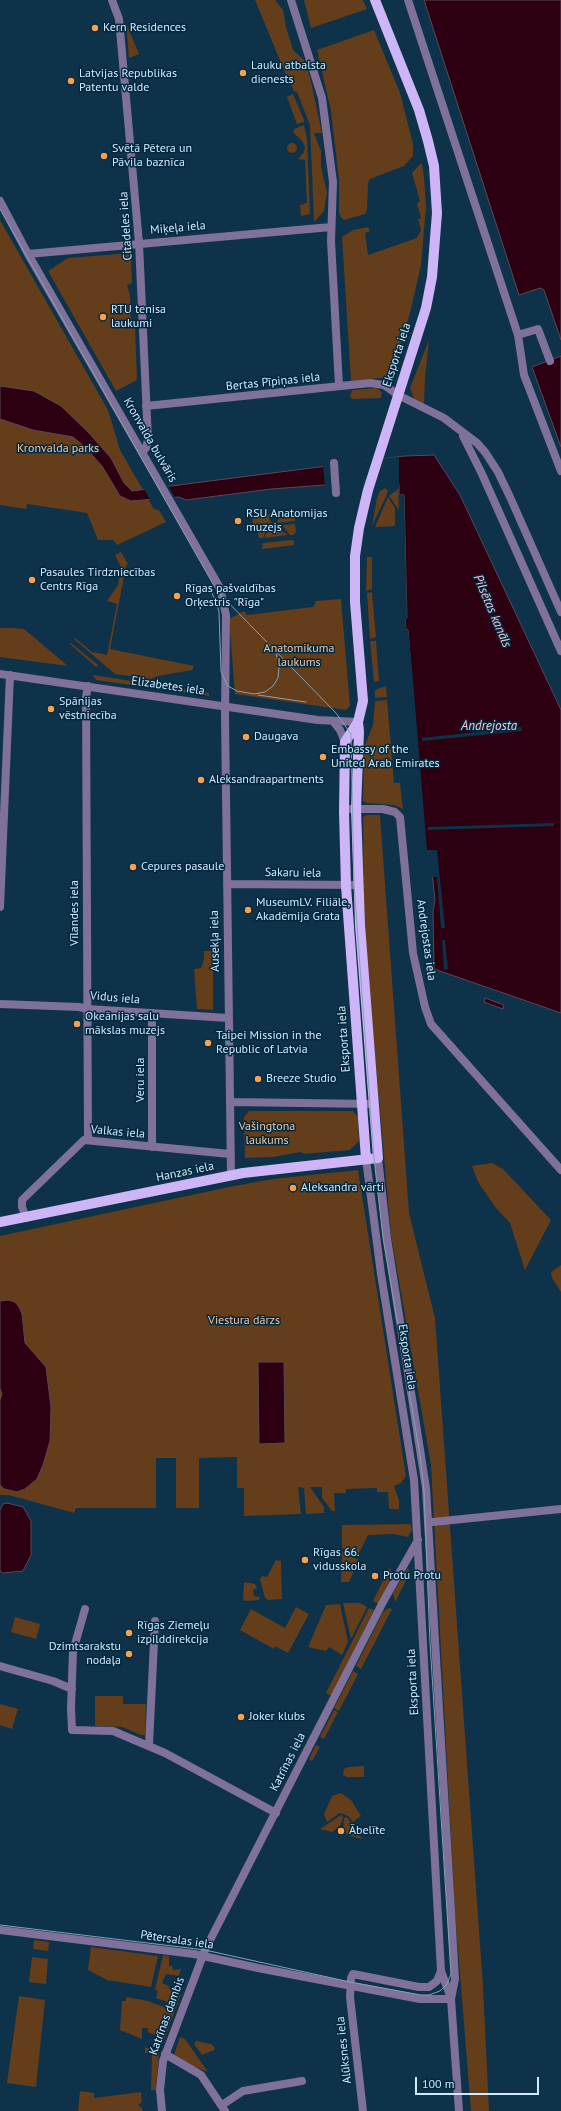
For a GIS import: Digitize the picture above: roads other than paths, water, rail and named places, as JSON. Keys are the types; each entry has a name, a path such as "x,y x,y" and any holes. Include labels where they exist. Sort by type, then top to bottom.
{"main road":[{"name":"Eksporta iela","path":"366,1159 346,886 344,809 345,742 358,722 362,710 362,686 355,602 355,556 368,490 426,308 435,244 436,187 434,166 419,110 375,0"},
{"name":"Eksporta iela","path":"358,722 359,732 356,809 358,885 378,1158"},
{"name":"Hanzas iela","path":"0,1222 26,1218 231,1175 378,1158"}],"street":[{"name":"Citadeles iela","path":"112,0 119,19 140,243 148,444 143,451"},
{"path":"291,0 322,98 333,182 331,227 339,386"},
{"path":"408,0 518,335 524,375 561,471"},
{"name":"Kronvalda bulvāris","path":"0,201 28,254 143,451 159,482 220,588 226,615 225,706"},
{"name":"Miķeļa iela","path":"28,254 331,227"},
{"path":"518,335 538,329 550,361"},
{"name":"Bertas Pīpiņas iela","path":"146,406 339,386 370,384 384,385 398,395 444,418 460,432"},
{"path":"460,432 476,443 498,472 561,612"},
{"path":"460,432 477,463 561,652"},
{"path":"334,463 336,493"},
{"name":"Elizabetes iela","path":"0,674 333,722 358,722"},
{"path":"0,907 10,675"},
{"name":"Vīlandes iela","path":"88,686 86,696 88,1140"},
{"name":"Ausekļa iela","path":"225,706 231,1175"},
{"path":"333,722 340,730 345,742"},
{"name":"Andrejostas iela","path":"344,809 389,810 400,817 413,953 425,1007 431,1024 561,1170"},
{"name":"Sakaru iela","path":"227,884 358,885"},
{"name":"Vidus iela","path":"0,1004 79,1007 88,1009 228,1018"},
{"name":"Veru iela","path":"152,1013 152,1147"},
{"path":"230,1102 373,1104"},
{"name":"Valkas iela","path":"26,1218 22,1207 22,1200 79,1143 88,1140 230,1154"},
{"name":"Eksporta iela","path":"378,1158 387,1238 423,1459 429,1534 455,1979 451,1999 459,2111"},
{"name":"Eksporta iela","path":"366,1159 381,1274 412,1473 418,1540 441,1971 451,1999"},
{"path":"433,1522 561,1509"},
{"path":"418,1540 422,1534 429,1534"},
{"name":"Katrīnas iela","path":"203,1955 384,1600 418,1540"},
{"path":"407,1560 430,1558"},
{"path":"85,1609 73,1651 71,1708 72,1730 113,1730 149,1745 276,1812"},
{"path":"149,1745 155,1621"},
{"path":"0,1666 53,1681 72,1689"},
{"name":"Pētersalas iela","path":"0,1930 203,1955 350,1986 420,1998 451,1999"},
{"name":"Katrīnas dambis","path":"162,2111 160,2090 161,2072 165,2054 203,1955"},
{"path":"350,1986 353,1974 419,1987 429,1987 437,1981 441,1971"},
{"name":"Alūksnes iela","path":"350,1986 363,2111"},
{"path":"165,2054 201,2076 223,2108 243,2092 302,2081"}],"water":[{"path":"424,0 561,0 561,340 544,290 540,288 519,295"},
{"path":"561,356 561,447 532,367"},
{"name":"Andrejosta","path":"0,386 34,391 61,406 88,432 111,458 124,483 132,491 405,456 434,455 460,495 561,710 561,1013 434,969 433,912 435,900 431,862 425,849 408,630 406,630 405,619 407,618 404,495 399,495 399,484 325,485 271,489 186,500 179,497 131,501 120,496 102,466 84,446 73,437 33,430 0,419"},
{"path":"485,998 504,1005 503,1009 484,1002"},
{"path":"8,1300 15,1302 22,1314 25,1343 46,1367 51,1407 50,1441 43,1465 37,1479 25,1489 17,1492 4,1489 0,1485 0,1400 2,1394 0,1388 0,1301"},
{"path":"258,1362 284,1362 285,1443 259,1444"},
{"path":"7,1503 23,1507 31,1521 31,1555 23,1571 3,1573 0,1571 0,1510 3,1504"}],"tram line":[{"path":"0,209 217,591 336,713 351,734 354,884 374,1158 383,1238 420,1455 424,1491 430,1643 451,1974 447,1984 440,1991 429,1995 421,1995 350,1982 205,1950 0,1925"},
{"path":"210,589 219,612 221,672 228,686 237,691 254,694 265,692 273,686 278,678 279,668 276,652"},
{"path":"258,695 306,702"}],"place":[{"name":"Kern Residences","path":"95,28"},
{"name":"Lauku atbalsta dienests","path":"243,73"},
{"name":"Latvijas Republikas Patentu valde","path":"71,81"},
{"name":"Svētā Pētera un Pāvila baznīca","path":"104,156"},
{"name":"RTU tenisa laukumi","path":"103,317"},
{"name":"RSU Anatomijas muzejs","path":"238,521"},
{"name":"Pasaules Tirdzniecības Centrs Rīga","path":"32,580"},
{"name":"Rīgas pašvaldības Orķestris \"Rīga\"","path":"177,596"},
{"name":"Spānijas vēstniecība","path":"51,709"},
{"name":"Daugava","path":"246,737"},
{"name":"Embassy of the United Arab Emirates","path":"323,757"},
{"name":"Aleksandraapartments","path":"201,780"},
{"name":"Cepures pasaule","path":"133,867"},
{"name":"MuseumLV. Filiāle, Akadēmija Grata","path":"248,910"},
{"name":"Okeānijas salu mākslas muzejs","path":"77,1024"},
{"name":"Taipei Mission in the Republic of Latvia","path":"208,1043"},
{"name":"Breeze Studio","path":"258,1079"},
{"name":"Aleksandra vārti","path":"293,1188"},
{"name":"Rīgas 66. vidusskola","path":"305,1560"},
{"name":"Protu Protu","path":"375,1576"},
{"name":"Rīgas Ziemeļu izpilddirekcija","path":"129,1633"},
{"name":"Dzimtsarakstu nodaļa","path":"129,1654"},
{"name":"Joker klubs","path":"241,1717"},
{"name":"Ābelīte","path":"341,1831"}],"park label":[{"name":"Kronvalda parks","path":"58,449"},
{"name":"Anatomikuma laukums","path":"299,656"},
{"name":"Vašingtona laukums","path":"267,1134"},
{"name":"Viestura dārzs","path":"244,1321"}],"water label":[{"name":"Pilsētas kanāls","path":"492,611"}]}
